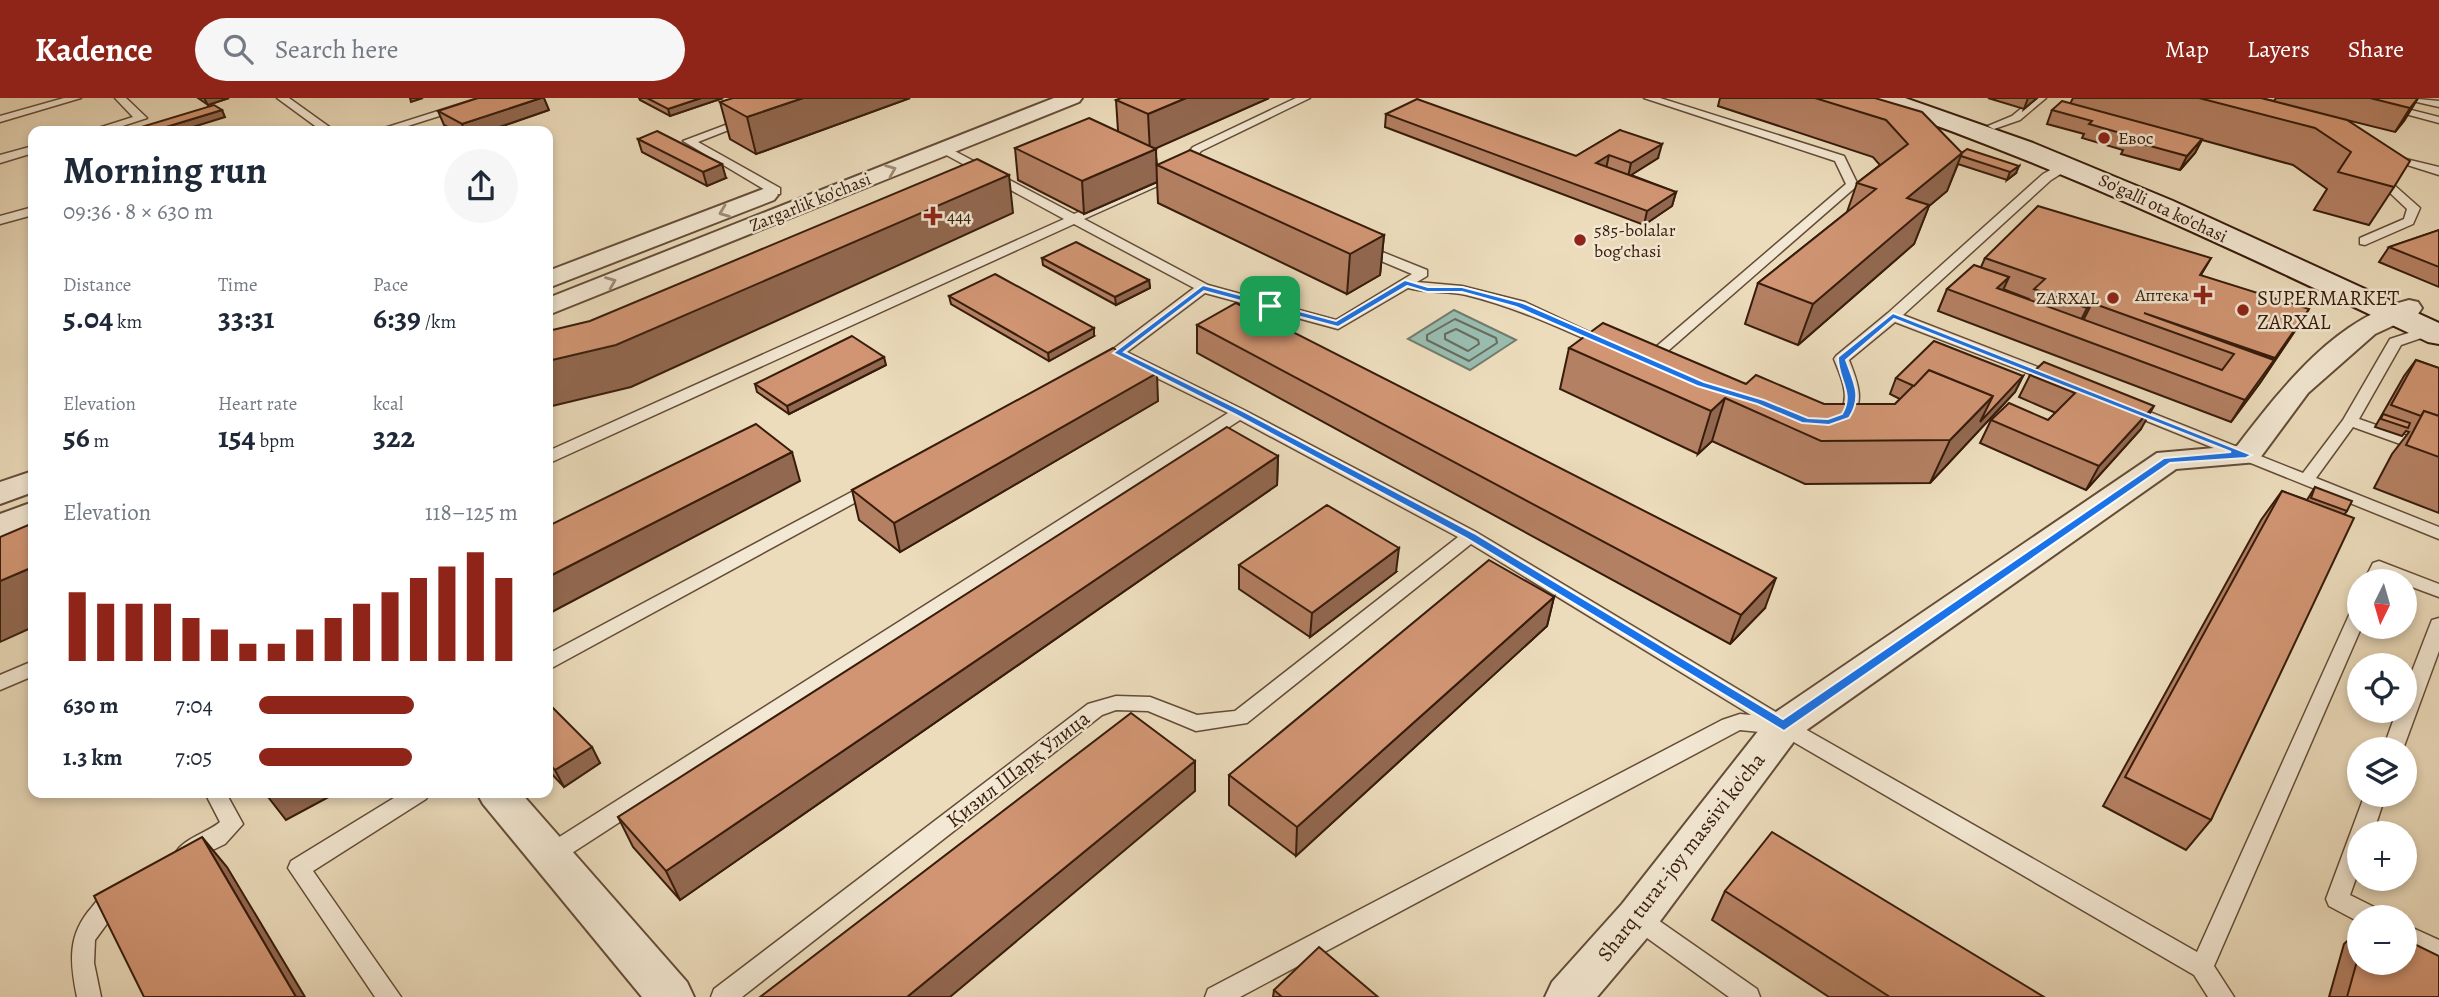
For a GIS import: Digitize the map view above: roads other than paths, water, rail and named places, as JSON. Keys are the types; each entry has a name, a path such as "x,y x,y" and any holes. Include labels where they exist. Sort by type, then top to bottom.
{"main road":[{"name":"So'galli ota ko'chasi","path":"1881,98 1983,132 2068,165 2425,323"},
{"name":"So'galli ota ko'chasi","path":"1905,98 1994,127 2089,164 2425,323"}],"street":[{"name":"Zargarlik ko'chasi","path":"842,166 1016,98"},
{"name":"Zargarlik ko'chasi","path":"553,305 1072,98"},
{"path":"920,135 943,149"},
{"name":"Zargarlik ko'chasi","path":"553,278 803,181"},
{"path":"2246,455 2298,387 2365,328 2425,323"},
{"name":"Sharq turar-joy massivi ko'cha","path":"1568,997 1637,918 1784,726 2168,460 2246,455"},
{"path":"0,494 28,483"},
{"path":"0,526 28,514"},
{"path":"501,798 671,997"}],"lane":[{"path":"0,119 76,98"},
{"path":"113,126 141,118 120,98"},
{"path":"282,98 322,126"},
{"path":"398,126 491,98"},
{"path":"553,455 1077,219 1184,175 1197,149 1305,98"},
{"path":"1636,356 1852,185 1840,159 1649,98"},
{"path":"1681,108 1698,98"},
{"path":"1994,127 2016,118 2041,98"},
{"path":"2351,98 2439,120"},
{"path":"2412,98 2439,104"},
{"path":"762,115 689,141 776,191"},
{"path":"943,149 1203,288 1338,325 1422,273 1345,241"},
{"path":"0,159 28,151"},
{"path":"2376,151 2439,171"},
{"path":"1817,422 1829,422 1846,416 1852,405 1853,394 1841,359 2048,177 2068,165"},
{"path":"2365,241 2409,221 2414,208 2368,165"},
{"path":"0,220 28,212"},
{"path":"1405,283 1427,289 1462,290 1520,305 1669,370"},
{"path":"1203,288 1111,356 1239,413 1470,536 1784,726 2202,967 2222,997"},
{"path":"1893,316 2070,385"},
{"path":"2306,479 2350,421 2395,342 2425,323"},
{"path":"2108,400 2439,533"},
{"path":"550,855 1239,413"},
{"path":"2350,421 2439,453"},
{"path":"553,660 887,478"},
{"name":"Қизил Шарқ Улица","path":"723,997 1095,709 1116,703 1150,704 1196,723 1240,719 1470,536"},
{"path":"2417,582 2439,591"},
{"path":"2397,737 2439,625"},
{"path":"2202,967 2347,639"},
{"path":"0,683 28,670"},
{"path":"1217,997 1729,725 1740,722 1784,726"},
{"path":"169,863 218,838 232,824 218,798"},
{"path":"389,997 299,867 411,798"},
{"path":"2347,872 2337,899 2349,905"},
{"path":"89,997 80,956 88,925 118,894 138,881"},
{"path":"1637,918 1748,997"},
{"path":"2417,940 2439,951"}],"water":[{"path":"1454,310 1516,340 1470,370 1408,339"}],"place":[{"name":"Евос","path":"2104,138"},
{"name":"444","path":"933,216"},
{"name":"585-bolalar bog'chasi","path":"1580,240"},
{"name":"Аптека","path":"2203,295"},
{"name":"ZARXAL","path":"2113,298"},
{"name":"SUPERMARKET ZARXAL","path":"2243,310"}]}
